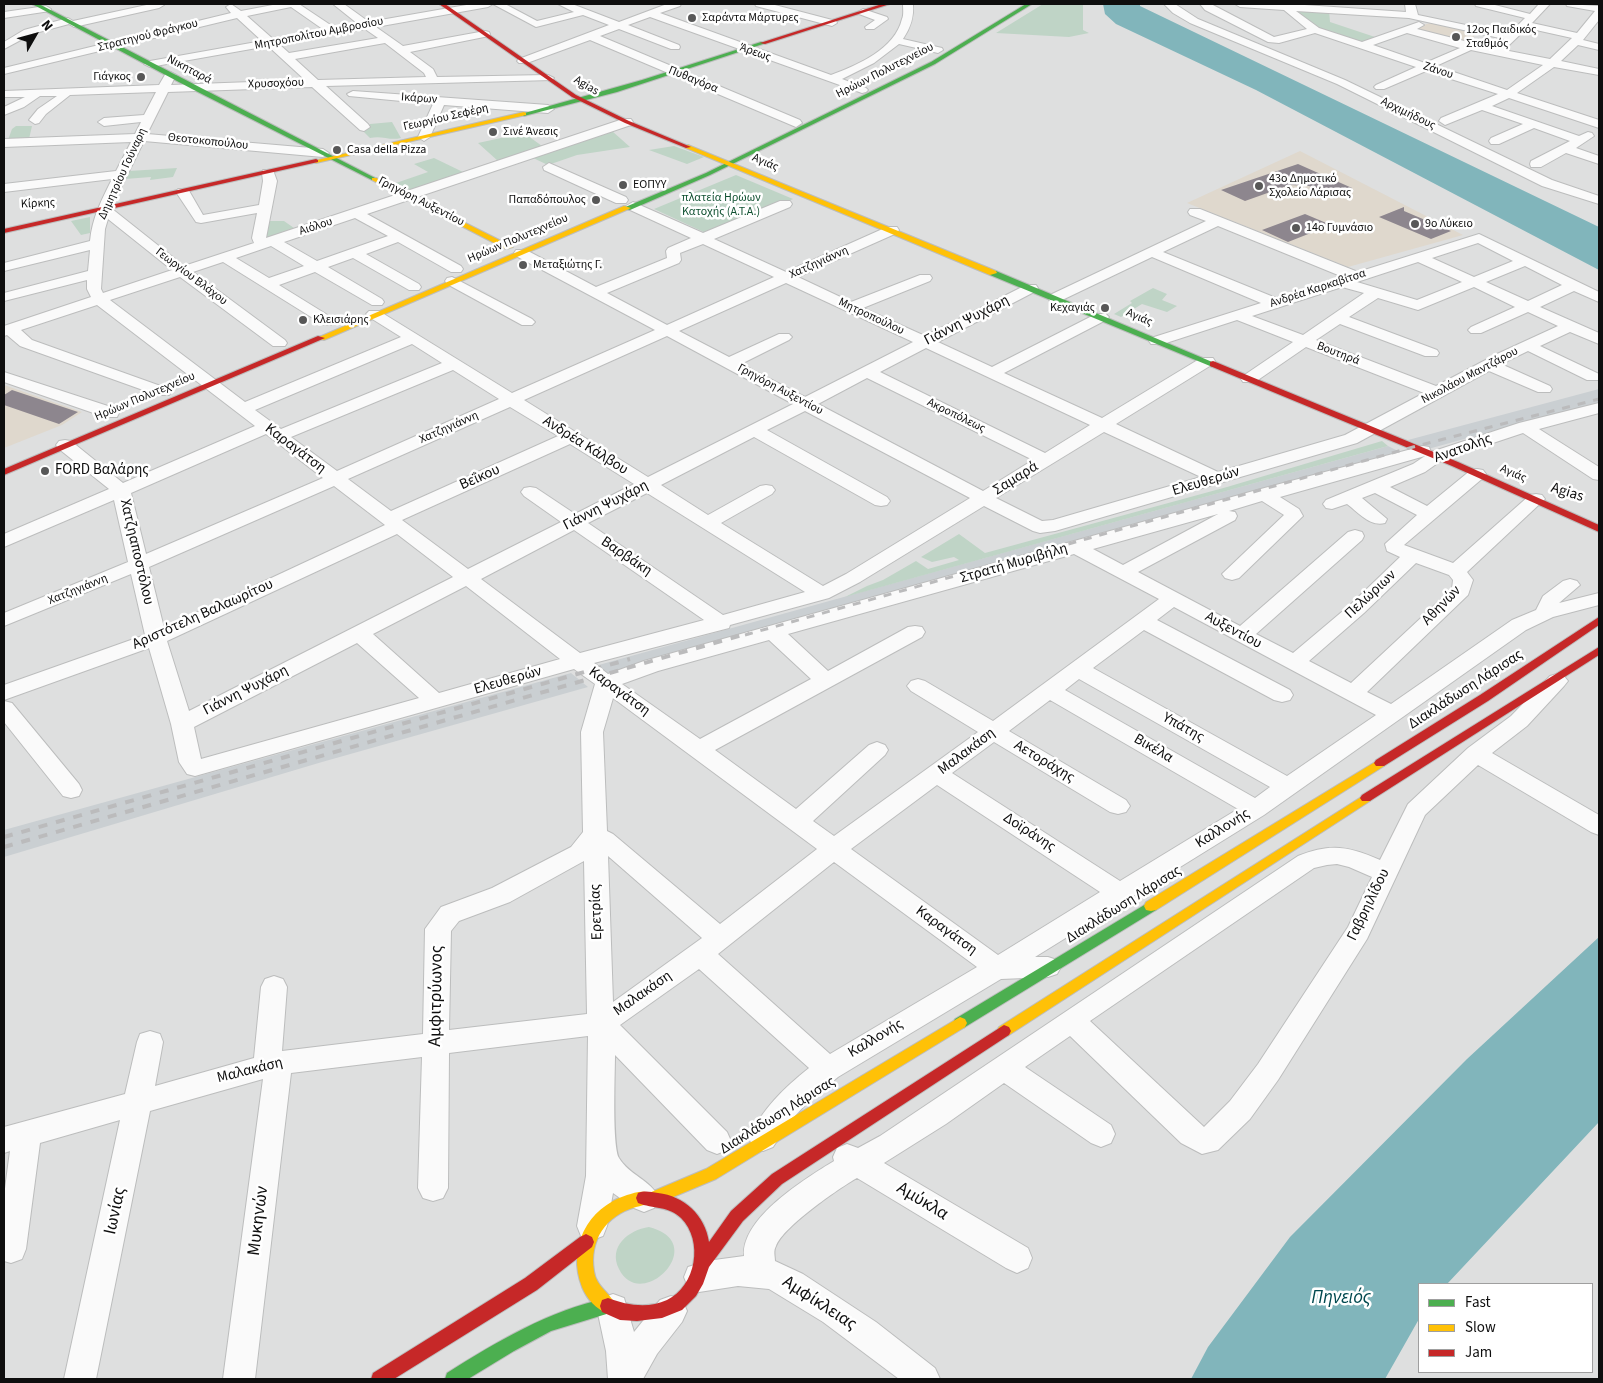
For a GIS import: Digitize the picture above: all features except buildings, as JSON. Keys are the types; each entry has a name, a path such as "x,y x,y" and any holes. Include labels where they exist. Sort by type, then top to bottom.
{"main road":[{"name":"Νικηταρά","path":"35,4 194,88 327,155"},
{"name":"Γεωργίου Σεφέρη","path":"4,231 268,173 327,155 424,137 548,109 832,23 887,4"},
{"name":"Ηρώων Πολυτεχνείου","path":"725,161 938,50 1013,4"},
{"name":"Ηρώων Πολυτεχνείου","path":"4,472 63,438 725,161 933,63 1029,4"},
{"name":"Agias","path":"447,7 581,100 627,122 725,161"},
{"name":"Γρηγόρη Αυξεντίου","path":"327,155 515,250"},
{"name":"Αγιάς","path":"725,161 1536,499"},
{"name":"Κίρκης","path":"4,219 73,216"},
{"name":"Ηρώων Πολυτεχνείου","path":"146,399 205,380 329,322 375,308 414,286 454,275"},
{"name":"Ηρώων Πολυτεχνείου","path":"93,421 116,412"},
{"name":"Agias","path":"1536,499 1599,519"},
{"name":"Agias","path":"1536,499 1599,529"},
{"name":"Διακλάδωση Λάρισας","path":"649,1198 711,1174 756,1148 899,1059 1053,967 1484,698 1599,620"},
{"path":"588,1236 583,1260 586,1278 594,1294 610,1307 629,1314 648,1314 666,1309 695,1279 724,1230 740,1211 777,1179 1191,909 1599,650"},
{"path":"379,1379 531,1284 588,1236 601,1218 614,1208 629,1201 649,1198 672,1202 687,1212 698,1226 704,1242 695,1279"},
{"path":"453,1379 542,1324 565,1314 586,1308 610,1307"}],"street":[{"path":"227,4 364,127"},
{"path":"293,4 332,31"},
{"name":"Στρατηγού Φράγκου","path":"4,71 238,14 293,4"},
{"path":"338,4 429,71 433,80"},
{"name":"Μητροπολίτου Αμβροσίου","path":"150,64 366,25 447,7 488,4"},
{"path":"498,4 536,24 585,12"},
{"path":"563,4 675,47"},
{"path":"524,60 676,4"},
{"path":"760,4 832,23"},
{"path":"776,8 787,4"},
{"path":"831,79 868,63 881,55 903,31 909,10 908,4"},
{"name":"Αρχιμήδους","path":"1169,4 1181,14 1334,78 1547,183 1599,200"},
{"path":"1205,4 1209,8 1272,40 1279,40 1315,30"},
{"path":"1240,4 1443,12"},
{"path":"1480,4 1524,23 1599,47"},
{"path":"1497,52 1545,4"},
{"path":"1445,121 1508,94 1554,62 1577,39 1599,11 1571,4"},
{"path":"4,46 28,32 159,5"},
{"name":"Ζάνου","path":"1285,5 1315,30 1599,124"},
{"path":"4,16 46,9"},
{"path":"1411,10 1430,20 1510,37"},
{"path":"863,12 883,19 870,28"},
{"name":"Άρεως","path":"649,13 862,90"},
{"path":"1361,46 1430,20"},
{"path":"1488,21 1524,23"},
{"path":"1407,30 1570,78"},
{"path":"401,50 485,34"},
{"name":"Πυθαγόρα","path":"590,36 796,123"},
{"path":"286,57 386,40"},
{"path":"895,40 938,50"},
{"path":"1380,87 1468,48 1599,71"},
{"name":"Δημητρίου Γούναρη","path":"100,299 94,289 98,229 104,209 170,75"},
{"name":"Χρυσοχόου","path":"4,94 548,78"},
{"name":"Ικάρων","path":"318,85 352,94 548,109"},
{"path":"35,120 44,108 62,98 67,92"},
{"path":"4,112 20,105 36,93"},
{"path":"424,137 440,100"},
{"path":"1481,106 1580,140"},
{"path":"104,122 148,118"},
{"name":"Αιόλου","path":"7,330 627,122"},
{"path":"1494,141 1534,124"},
{"path":"1536,164 1599,130"},
{"name":"Θεοτοκοπούλου","path":"6,146 162,137 327,155"},
{"path":"1565,148 1599,160"},
{"name":"Μητροπούλου","path":"549,167 1218,478"},
{"path":"267,243 259,238 270,182 268,173"},
{"path":"4,188 121,174"},
{"path":"1547,183 1599,214"},
{"path":"183,192 201,219 265,208"},
{"path":"597,292 674,260 673,251 784,204"},
{"name":"Γεωργίου Βλάχου","path":"104,209 279,344"},
{"path":"1195,212 1357,277"},
{"path":"356,213 399,237 527,322"},
{"path":"1055,298 1217,220"},
{"name":"Χατζηγιάννη","path":"4,620 139,566 892,230"},
{"path":"267,284 399,237"},
{"name":"Ανδρέα Καρκαβίτσα","path":"1158,341 1478,238 1524,262"},
{"name":"Ανδρέα Κάλβου","path":"267,243 315,266 375,308 413,338 822,594"},
{"path":"4,267 97,244"},
{"name":"Γρηγόρη Αυξεντίου","path":"515,250 1030,523 1040,526"},
{"path":"354,252 414,286"},
{"path":"1151,252 1275,303"},
{"path":"1419,257 1570,326 1597,336"},
{"path":"224,258 329,322"},
{"path":"1342,282 1418,305 1524,262 1599,298"},
{"path":"4,297 95,274"},
{"path":"852,308 926,278"},
{"path":"1476,330 1573,286"},
{"name":"Γιάννη Ψυχάρη","path":"182,724 1031,288"},
{"path":"1249,379 1376,292"},
{"path":"100,299 112,311 205,380"},
{"name":"Βουτηρά","path":"1237,315 1439,392"},
{"path":"992,373 1101,317"},
{"path":"1338,318 1431,353"},
{"name":"Νικολάου Μαντζάρου","path":"1371,430 1527,345 1570,326"},
{"path":"7,330 26,342 163,392"},
{"path":"730,363 784,337"},
{"path":"243,409 413,338"},
{"path":"1527,345 1594,377"},
{"name":"Σαμαρά","path":"822,594 853,578 986,498 1207,361"},
{"path":"4,541 121,490 454,364"},
{"path":"1489,365 1544,389"},
{"name":"Ακροπόλεως","path":"867,372 1046,460"},
{"path":"4,378 116,412"},
{"name":"Καραγάτση","path":"205,380 576,661 997,968"},
{"name":"Ανατολής","path":"1332,504 1419,468 1429,454 1599,408"},
{"path":"1582,412 1599,423"},
{"path":"1525,427 1599,475"},
{"path":"754,430 881,501"},
{"name":"Ελευθερών","path":"1040,526 1048,527 1064,523 1351,439 1371,430"},
{"name":"Βεΐκου","path":"393,523 571,437"},
{"name":"Χατζηαποστόλου","path":"63,438 121,490 156,639 182,724 190,762 194,768"},
{"name":"Στρατή Μυριβήλη","path":"606,682 644,668 1263,494 1429,454"},
{"path":"1456,571 1398,550 1394,547 1394,544 1477,474"},
{"path":"1377,487 1428,514"},
{"path":"708,522 766,490"},
{"name":"Βαρβάκη","path":"530,492 722,622"},
{"path":"1232,574 1294,516 1293,513 1263,494"},
{"path":"1350,498 1378,519"},
{"name":"Αθηνών","path":"1353,693 1461,591 1463,580 1456,571 1536,499"},
{"path":"1124,572 1228,516"},
{"name":"Αριστότελη Βαλαωρίτου","path":"4,693 156,639 393,523"},
{"path":"1242,635 1355,536"},
{"name":"Αυξεντίου","path":"1075,547 1392,714"},
{"name":"Πελώριων","path":"1294,663 1357,609 1413,556"},
{"path":"1546,613 1545,607 1547,602 1570,584"},
{"name":"Ελευθερών","path":"194,768 822,594"},
{"name":"Μαλακάση","path":"15,1137 273,1064 601,1022 621,1011 710,946 834,849 1173,599"},
{"name":"Καλλoνής","path":"756,1148 780,1112 799,1092 828,1069 1256,809 1519,625 1546,613 1599,599"},
{"path":"1143,621 1282,695"},
{"path":"773,632 825,680"},
{"path":"698,750 915,632"},
{"path":"359,633 436,702"},
{"name":"Υπάτης","path":"1078,669 1288,787"},
{"name":"Γαβρηιλίδου","path":"1071,1020 1191,1134 1202,1141 1208,1141 1240,1110 1252,1095 1296,1031 1358,932 1416,810 1476,754 1520,721 1563,674"},
{"name":"Ερετρίας","path":"588,1236 601,1176 601,1022 592,732 606,682"},
{"name":"Αετοράχης","path":"918,686 1118,806"},
{"name":"Βικέλα","path":"1049,690 1256,809"},
{"path":"4,708 71,790"},
{"path":"796,822 877,750"},
{"path":"1476,754 1599,826"},
{"name":"Δοϊράνης","path":"937,774 1120,893"},
{"path":"594,834 605,840 828,1069"},
{"name":"Αμφιτρύωνος","path":"433,1188 438,929 450,914 501,895 579,853 594,834"},
{"path":"761,1272 760,1243 767,1232 783,1216 811,1193 857,1163 890,1145 1071,1020 1306,862 1318,856 1344,855 1385,872"},
{"path":"1163,958 1191,909"},
{"path":"997,968 1053,967"},
{"name":"Μυκηνών","path":"239,1379 273,1064 274,987"},
{"path":"601,1022 717,1141"},
{"name":"Ιωνίας","path":"80,1379 150,1042"},
{"path":"1004,1068 1101,1134"},
{"path":"11,1249 15,1137"},
{"name":"Ερετρίας","path":"600,1145 612,1173 624,1186 649,1198"},
{"name":"Αμύκλα","path":"828,1145 1017,1258"},
{"name":"Αμφίκλειας","path":"695,1279 721,1273 761,1272 784,1280 814,1298 924,1379"},
{"path":"625,1379 634,1360 649,1337 695,1279"},
{"path":"610,1307 622,1351 625,1379"}],"shaded area":[{"name":"12ος Παιδικός Σταθμός","path":"1432,22 1479,32 1465,44 1413,29"},
{"path":"1300,151 1463,235 1348,267 1187,203"},
{"path":"4,385 82,412 62,425 4,448"},
{"path":"1599,389 1599,402 1428,449 1408,440"},
{"path":"1388,446 1410,457 611,680 595,666"},
{"path":"571,673 588,687 322,762 4,857 4,830"}],"green space":[{"path":"1043,4 1083,4 1083,30 1089,33 1069,37 996,33"},
{"path":"1294,8 1329,10 1330,22 1378,38 1363,43 1327,32 1311,25"},
{"path":"392,122 401,138 370,138 363,131 370,124"},
{"path":"16,126 32,126 29,139 8,140 12,129"},
{"path":"612,131 630,147 577,155 548,165 531,157"},
{"path":"524,133 542,146 498,161 478,143"},
{"path":"674,146 704,157 687,164 649,150"},
{"path":"434,158 463,172 410,190 396,183 428,172 414,164"},
{"path":"177,168 173,177 150,180 151,177 125,179 129,171"},
{"name":"πλατεία Ηρώων Κατοχής (Α.Τ.Α.)","path":"736,175 793,199 708,234 654,209"},
{"path":"90,217 90,233 81,235 71,221"},
{"path":"268,221 284,221 294,228 265,238"},
{"path":"1153,288 1167,294 1162,300 1177,306 1167,312 1142,304 1121,317 1114,314 1132,303 1130,301"},
{"path":"1382,441 1388,446 845,597 883,580 916,561 928,569 959,560 954,557 932,562 921,557 959,534 985,553 1227,487"},
{"path":"649,1227 667,1235 674,1247 673,1259 666,1271 655,1280 642,1284 629,1281 619,1269 616,1261 618,1247 627,1236"}],"water":[{"path":"1103,4 1140,4 1140,6 1599,227 1599,270 1256,90 1116,24 1105,14"},
{"name":"Πηνειός","path":"1599,937 1599,1122 1448,1283 1418,1283 1418,1321 1385,1379 1191,1379 1208,1347 1290,1237 1467,1059"}],"railway":[{"path":"745,635 1413,447 1599,399"},
{"path":"4,847 749,633"},
{"path":"4,837 630,659"}],"traffic: fast":[{"path":"35,4 194,88 374,179"},
{"path":"627,208 708,174 933,63 1029,4"},
{"path":"524,114 614,90 763,43"},
{"path":"993,273 1213,364"},
{"path":"960,1023 1151,906"},
{"path":"453,1379 545,1325 585,1311 607,1306"}],"traffic: slow":[{"path":"316,161 524,114"},
{"path":"688,147 993,273"},
{"path":"374,179 509,247"},
{"path":"321,338 627,208"},
{"path":"1151,906 1380,763"},
{"path":"1004,1031 1366,798"},
{"path":"654,1198 711,1174 960,1023"},
{"path":"608,1306 597,1297 590,1285 584,1260 586,1246 598,1222 608,1212 620,1205 644,1198"}],"traffic: jam":[{"path":"442,4 574,96 627,122 688,147"},
{"path":"763,43 887,4"},
{"path":"4,231 316,161"},
{"path":"4,472 321,338"},
{"path":"1213,364 1455,464 1599,529"},
{"path":"1380,763 1484,698 1599,620"},
{"path":"1366,798 1599,650"},
{"path":"705,1261 737,1216 777,1179 1004,1031"},
{"path":"608,1306 620,1312 632,1313 651,1312 667,1308 680,1301 690,1290 697,1278 702,1250 700,1236 695,1224 686,1213 674,1204 644,1198"},
{"path":"379,1379 531,1284 586,1242"}],"place":[{"name":"Σαράντα Μάρτυρες","path":"692,18"},
{"name":"12ος Παιδικός Σταθμός","path":"1456,37"},
{"name":"Γιάγκος","path":"141,77"},
{"name":"Σινέ Άνεσις","path":"493,132"},
{"name":"Casa della Pizza","path":"337,150"},
{"name":"ΕΟΠΥΥ","path":"623,185"},
{"name":"43ο Δημοτικό Σχολείο Λάρισας","path":"1259,186"},
{"name":"Παπαδόπουλος","path":"596,200"},
{"name":"9ο Λύκειο","path":"1415,224"},
{"name":"14ο Γυμνάσιο","path":"1296,228"},
{"name":"Μεταξιώτης Γ.","path":"523,265"},
{"name":"Κεχαγιάς","path":"1105,308"},
{"name":"Κλεισιάρης","path":"303,320"},
{"name":"FORD Βαλάρης","path":"45,471"}]}
